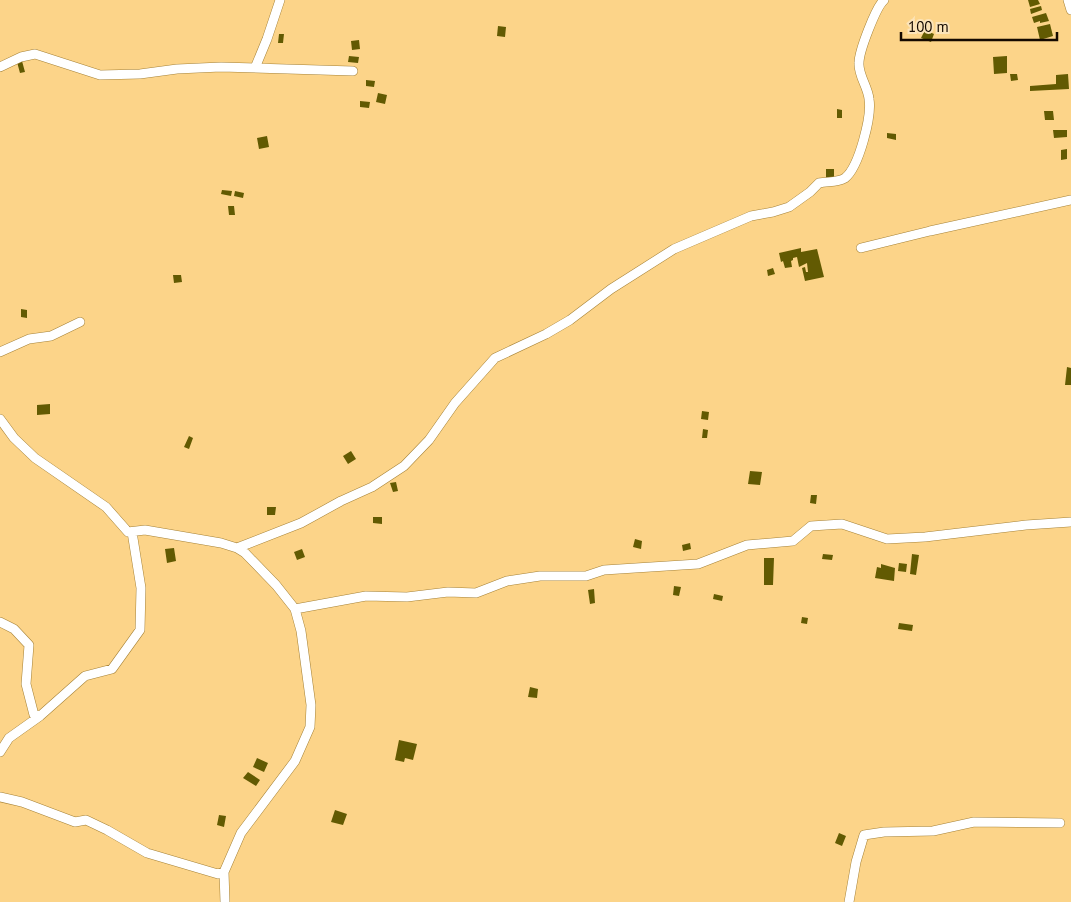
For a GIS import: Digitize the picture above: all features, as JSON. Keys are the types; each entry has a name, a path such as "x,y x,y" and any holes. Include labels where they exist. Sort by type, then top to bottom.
{"street":[{"path":"255,68 280,0"},
{"path":"237,548 301,523 341,501 372,487 397,472 429,440 455,403 495,358 546,334 570,320 650,263 674,249 751,216 789,207 819,183 833,183 846,177 860,153 870,112 869,99 858,60 872,23 873,15 878,5 884,0"},
{"path":"1068,0 1071,10"},
{"path":"0,67 21,57 35,54 100,75 140,74 177,69 255,68 353,71"},
{"path":"861,248 1071,200"},
{"path":"0,352 29,339 51,336 80,322"},
{"path":"0,419 14,438 35,458 106,507 128,532 145,530 221,542 237,548 245,553 276,585 295,609 301,631 311,705 310,727 295,761 241,833 224,872 224,902"},
{"path":"295,609 366,596 407,597 448,592 476,593 507,581 540,576 586,576 604,570 698,564 747,545 793,541 811,526 842,524 887,538 925,537 1026,525 1071,522"},
{"path":"0,752 9,738 40,716 85,676 112,669 140,630 141,588 132,532"},
{"path":"0,622 14,629 29,646 26,684 34,715 40,716"},
{"path":"0,797 22,802 75,822 86,820 147,853 218,874 224,872"},
{"path":"849,902 856,862 864,835 884,832 933,831 974,822 1060,823"}],"building":[{"path":"1028,0 1038,0 1040,4 1030,7"},
{"path":"1041,6 1042,10 1031,14 1030,9"},
{"path":"1046,13 1049,21 1034,23 1032,17"},
{"path":"1050,24 1053,36 1040,40 1037,27"},
{"path":"498,26 506,27 505,37 497,36"},
{"path":"925,30 934,34 931,42 921,38"},
{"path":"279,34 284,34 283,43 278,43"},
{"path":"359,40 360,49 352,50 351,41"},
{"path":"349,56 359,57 358,63 348,62"},
{"path":"1007,56 1007,73 994,74 993,57"},
{"path":"22,61 25,72 20,73 17,62"},
{"path":"1010,74 1017,74 1018,80 1011,81"},
{"path":"1068,74 1069,89 1030,91 1030,86 1056,84 1056,75"},
{"path":"366,80 375,81 374,87 366,86"},
{"path":"378,93 387,95 385,104 376,102"},
{"path":"360,101 370,102 369,108 360,107"},
{"path":"837,109 842,110 842,118 837,118"},
{"path":"1044,111 1053,111 1054,120 1045,120"},
{"path":"1053,130 1067,130 1067,137 1054,138"},
{"path":"887,133 896,134 896,140 887,138"},
{"path":"267,136 269,147 259,149 257,138"},
{"path":"1067,149 1067,159 1061,160 1061,150"},
{"path":"826,169 834,169 834,178 826,179"},
{"path":"222,190 232,191 231,196 221,194"},
{"path":"235,191 244,193 243,198 234,196"},
{"path":"228,206 234,206 235,215 229,215"},
{"path":"801,248 801,252 817,249 824,277 805,281 802,268 805,267 806,272 808,272 807,263 799,267 797,257 791,261 792,267 785,268 779,253"},
{"path":"773,268 775,274 768,276 767,270"},
{"path":"173,275 181,275 182,282 174,283"},
{"path":"21,309 27,310 27,318 21,317"},
{"path":"1067,367 1071,368 1071,385 1065,385"},
{"path":"50,404 50,414 37,415 37,405"},
{"path":"702,411 709,412 708,420 701,419"},
{"path":"703,429 708,430 707,438 702,438"},
{"path":"189,436 193,438 189,449 184,447"},
{"path":"351,451 356,459 348,464 343,456"},
{"path":"750,471 762,472 760,485 748,484"},
{"path":"396,482 398,491 393,492 390,483"},
{"path":"811,495 817,495 816,504 810,503"},
{"path":"267,507 276,507 275,515 267,515"},
{"path":"373,517 382,517 382,524 373,523"},
{"path":"635,539 642,541 641,549 633,547"},
{"path":"690,543 691,549 683,551 682,545"},
{"path":"174,548 176,561 167,563 165,549"},
{"path":"302,549 305,557 297,560 294,552"},
{"path":"823,554 833,555 832,560 822,559"},
{"path":"912,554 919,555 916,575 910,574"},
{"path":"764,558 774,558 773,585 764,585"},
{"path":"899,563 907,564 906,572 898,571"},
{"path":"881,564 895,568 894,581 875,578 877,567 881,568"},
{"path":"674,586 681,587 679,596 673,595"},
{"path":"594,589 595,603 590,604 588,590"},
{"path":"714,594 723,596 722,601 713,599"},
{"path":"802,617 808,618 807,624 801,623"},
{"path":"899,623 913,625 912,631 898,629"},
{"path":"530,687 538,689 537,698 528,697"},
{"path":"399,740 417,744 413,760 405,758 404,762 395,760"},
{"path":"257,758 268,763 264,772 253,767"},
{"path":"248,772 260,780 256,786 243,778"},
{"path":"335,810 347,814 343,825 331,822"},
{"path":"219,815 226,816 224,827 217,825"},
{"path":"839,833 846,836 842,846 835,843"}]}
